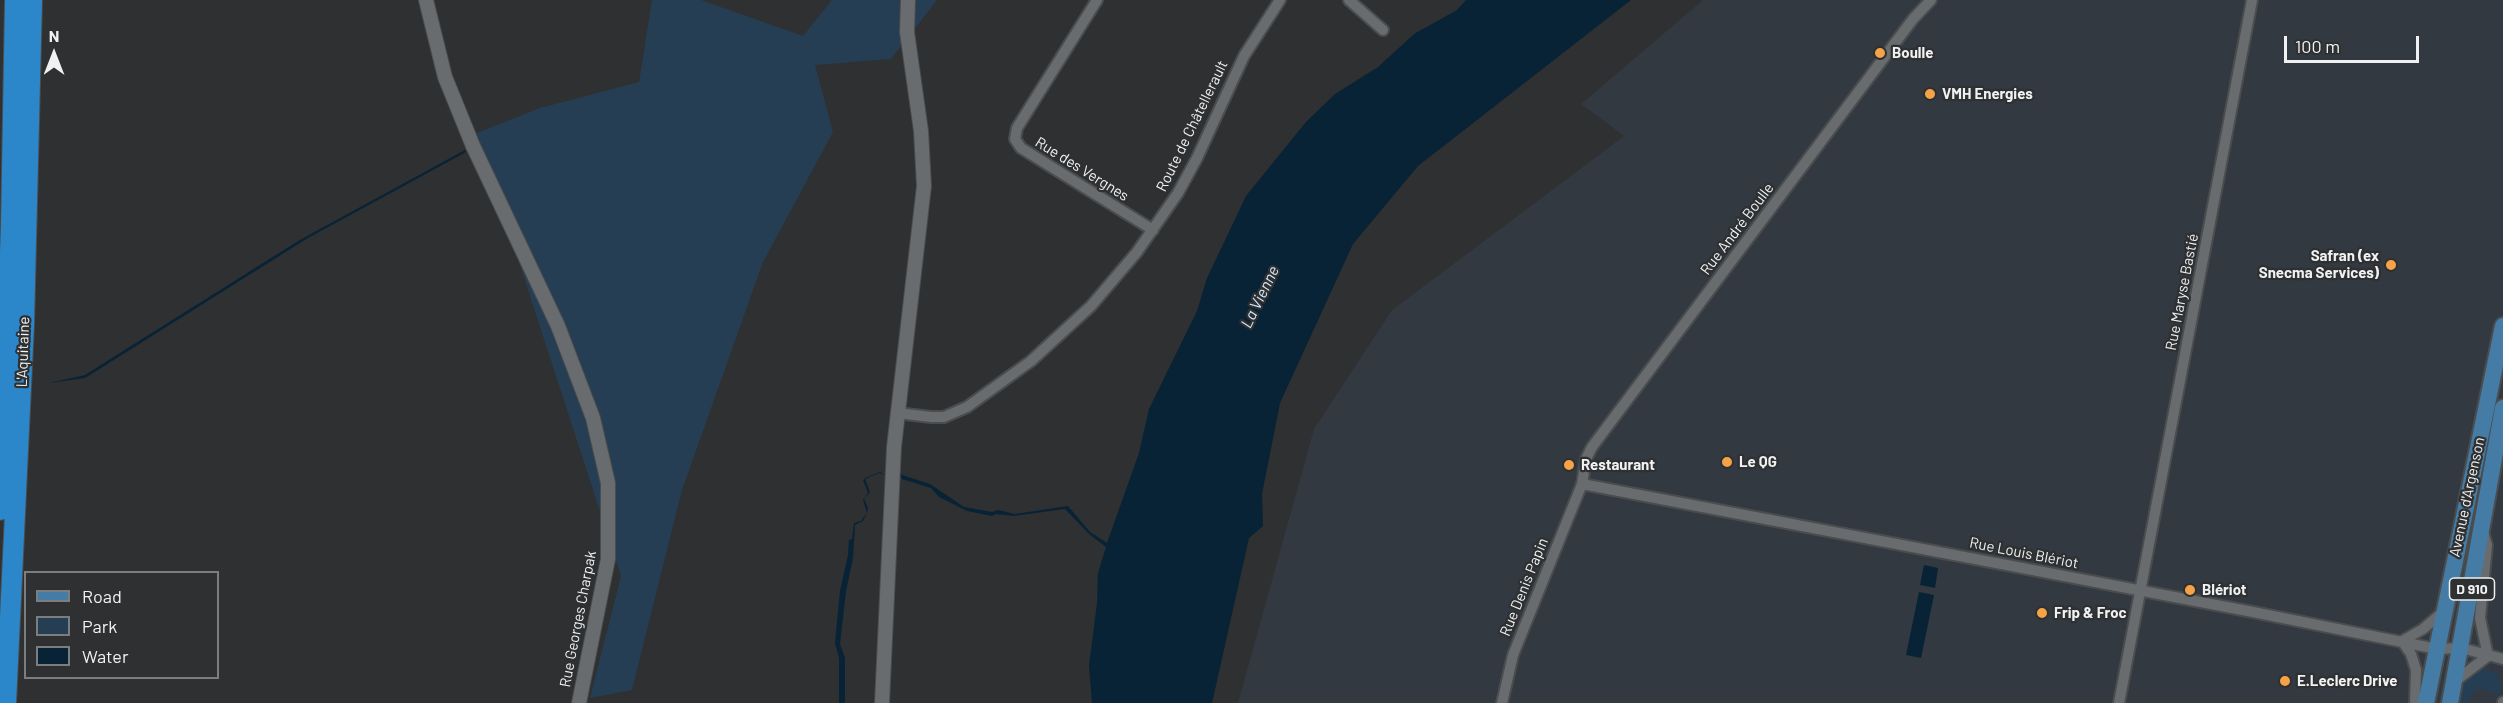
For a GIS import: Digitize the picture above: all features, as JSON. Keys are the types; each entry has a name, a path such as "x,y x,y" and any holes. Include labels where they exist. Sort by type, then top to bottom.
{"highway":[{"name":"L'Aquitaine","path":"0,510 10,249 15,0"},
{"name":"L'Aquitaine","path":"6,703 24,324 32,0"}],"main road":[{"name":"Avenue d'Argenson","path":"2426,703 2503,326"},
{"name":"Avenue d'Argenson","path":"2450,703 2503,408"},
{"path":"2445,604 2451,607 2454,633 2461,648"},
{"path":"2437,649 2444,693 2450,703"}],"street":[{"name":"Rue Georges Charpak","path":"426,0 449,87 473,146 558,326 593,418 608,483 609,559 579,703"},
{"path":"882,703 891,478 924,186 921,131 907,32 908,0"},
{"name":"Rue des Vergnes","path":"1097,0 1017,128 1015,138 1020,148 1153,230"},
{"name":"Route de Châtellerault","path":"897,413 944,417 967,407 1031,361 1115,279 1178,193 1197,158 1254,36 1280,0"},
{"path":"1349,0 1383,30"},
{"name":"Rue André Boulle","path":"1582,484 1586,459 1592,447 1901,35 1931,0"},
{"name":"Rue Maryse Bastié","path":"2119,703 2252,0"},
{"name":"Rue Louis Blériot","path":"1582,484 2141,590 2437,649 2461,648 2503,659"},
{"name":"Rue Denis Papin","path":"1502,703 1513,655 1582,484"},
{"path":"2454,682 2488,656 2480,618 2487,545 2482,530"},
{"path":"2415,703 2416,670 2411,654 2402,641 2423,629 2445,604"}],"shaded area":[{"path":"1703,0 2503,0 2503,703 1238,703 1314,429 1392,310 1624,136 1581,104"}],"green space":[{"path":"652,0 701,0 803,36 832,0 937,0 891,59 815,65 833,132 763,262 682,490 632,690 590,698 621,576 477,133 540,108 639,82"},
{"path":"2480,668 2498,675 2501,684 2500,695 2482,689 2472,693 2468,703 2458,703 2465,679"}],"water":[{"name":"La Vienne","path":"1466,0 1631,0 1418,166 1353,244 1280,403 1262,494 1263,526 1249,538 1212,703 1092,703 1089,666 1097,603 1098,573 1106,547 1089,534 1065,509 1013,516 996,514 992,516 967,511 939,497 931,488 902,479 899,474 930,484 964,507 1015,514 1068,506 1090,532 1107,543 1139,453 1149,409 1197,311 1207,278 1246,196 1306,122 1335,94 1378,67 1414,34 1457,10"},
{"path":"465,150 466,152 308,238 85,378 49,383 85,375 298,241"},
{"path":"880,472 885,475 879,473 865,479 870,492 864,499 868,508 867,513 863,500 868,493 863,480 865,478"},
{"path":"867,513 863,521 855,525 853,558 846,591 840,644 845,658 845,703 839,703 839,658 835,643 840,591 854,523 861,521"},
{"path":"1924,565 1938,568 1935,588 1920,585"},
{"path":"1919,592 1934,595 1921,658 1906,655"}],"place":[{"name":"Boulle","path":"1880,53"},
{"name":"VMH Energies","path":"1930,94"},
{"name":"Safran (ex Snecma Services)","path":"2391,265"},
{"name":"Le QG","path":"1727,462"},
{"name":"Restaurant","path":"1569,465"},
{"name":"Blériot","path":"2190,590"},
{"name":"Frip & Froc","path":"2042,613"},
{"name":"E.Leclerc Drive","path":"2285,681"}]}
